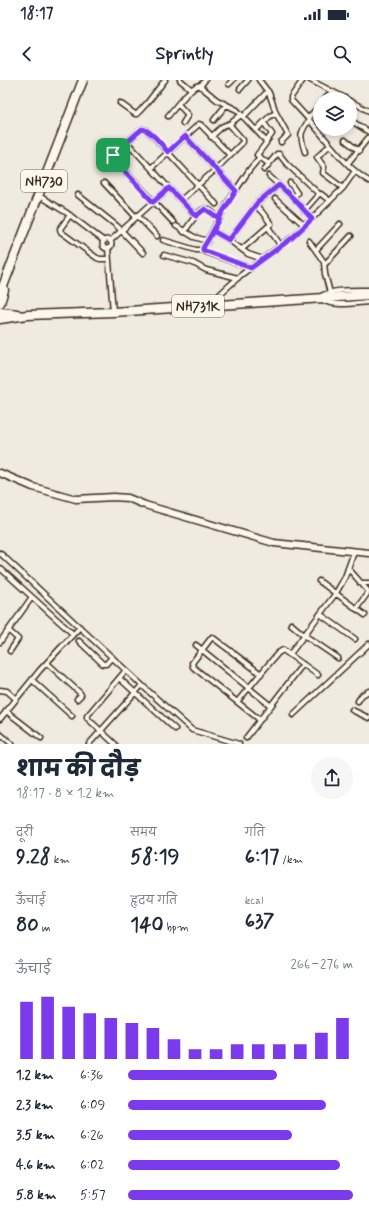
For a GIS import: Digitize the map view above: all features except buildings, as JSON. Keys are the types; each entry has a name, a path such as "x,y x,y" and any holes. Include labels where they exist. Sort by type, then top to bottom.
{"highway":[{"name":"NH730","path":"0,299 83,80"},
{"name":"NH731K","path":"0,319 27,315 113,312 369,295"},
{"path":"0,299 3,307 11,312"},
{"name":"NH731K","path":"0,312 11,312 27,315"}],"street":[{"path":"120,103 137,114 165,80"},
{"path":"180,80 192,90"},
{"path":"168,116 196,85 200,86 205,80"},
{"path":"229,84 233,80"},
{"path":"240,89 248,80"},
{"path":"259,80 268,91 276,113 288,135 281,142"},
{"path":"304,80 290,99 355,171 369,181"},
{"path":"310,80 333,92"},
{"path":"200,86 214,98 236,110 266,142"},
{"path":"211,137 224,126 242,116 268,91"},
{"path":"178,104 188,115 182,123"},
{"path":"214,120 226,105"},
{"path":"357,106 369,111"},
{"path":"256,130 276,113"},
{"path":"306,152 301,134 308,119 313,113"},
{"path":"264,123 272,134 257,155 269,164"},
{"path":"151,168 199,124 230,155"},
{"path":"181,200 215,170 243,140 229,124"},
{"path":"357,124 369,132"},
{"path":"208,241 184,232 175,224 113,158 113,155 144,129 152,135 216,204"},
{"path":"185,136 236,191"},
{"path":"348,163 369,137"},
{"path":"345,140 358,151"},
{"path":"127,142 196,216"},
{"path":"330,145 317,157 324,167 323,173 343,188"},
{"path":"264,170 277,154 279,154 318,193 318,195 304,211"},
{"path":"203,250 236,191 250,169 260,157"},
{"path":"216,305 220,294 238,278 292,238 343,188 355,171"},
{"path":"269,176 293,198 312,219"},
{"path":"104,183 157,236"},
{"path":"290,183 297,193 293,198"},
{"path":"229,240 255,206 279,185"},
{"path":"38,196 70,215 104,241 110,241 169,188"},
{"path":"321,194 330,201"},
{"path":"78,195 117,226 143,253"},
{"path":"275,199 305,226"},
{"path":"242,249 271,224 255,206"},
{"path":"184,232 196,216 205,209 220,219"},
{"path":"70,215 60,229 61,232 97,258 108,259"},
{"path":"316,250 340,224"},
{"path":"268,227 281,246"},
{"path":"213,231 229,240 248,254 263,259"},
{"path":"325,264 351,236"},
{"path":"163,240 196,250 203,250 251,268"},
{"path":"104,241 104,247 108,248"},
{"path":"110,241 112,243 108,248 108,259 113,312"},
{"path":"309,241 325,264 326,277 330,293"},
{"path":"164,255 193,263 206,270 238,278"},
{"path":"318,298 330,293 369,290"},
{"path":"318,298 326,302 335,303 369,302"},
{"path":"0,474 33,487 76,499 114,497 128,498 145,505 274,543 369,553"},
{"path":"290,654 336,593 343,581 354,552"},
{"path":"0,553 112,658 192,730 222,742 239,744"},
{"path":"0,568 73,634"},
{"path":"348,568 368,593 356,609"},
{"path":"319,581 365,615"},
{"path":"360,582 369,583"},
{"path":"0,642 33,598 41,591"},
{"path":"320,614 355,639"},
{"path":"291,624 304,635 338,658"},
{"path":"0,719 32,680 80,627"},
{"path":"8,630 18,639 10,651"},
{"path":"260,720 194,667 192,662 211,638 214,637 261,674"},
{"path":"79,641 104,664 112,658"},
{"path":"293,715 369,644"},
{"path":"196,645 271,706"},
{"path":"237,702 283,650 318,675"},
{"path":"47,663 80,693 81,695 78,700"},
{"path":"246,738 303,664"},
{"path":"115,744 87,718 87,716 126,670"},
{"path":"119,678 175,729"},
{"path":"32,680 72,716"},
{"path":"89,744 102,732 142,685"},
{"path":"0,690 7,691 16,699"},
{"path":"358,700 362,695 369,691"},
{"path":"352,710 369,718"},
{"path":"6,711 41,738"},
{"path":"0,734 12,744"}],"route":[{"path":"113,155 113,158 153,202 169,188 196,216 203,209 206,209 220,219 213,231 229,240 257,203 279,185 312,219 292,238 251,268 204,252 203,248 217,225 220,219 221,215 228,202 236,191 185,136 168,152 150,133 142,129 113,155"}]}
